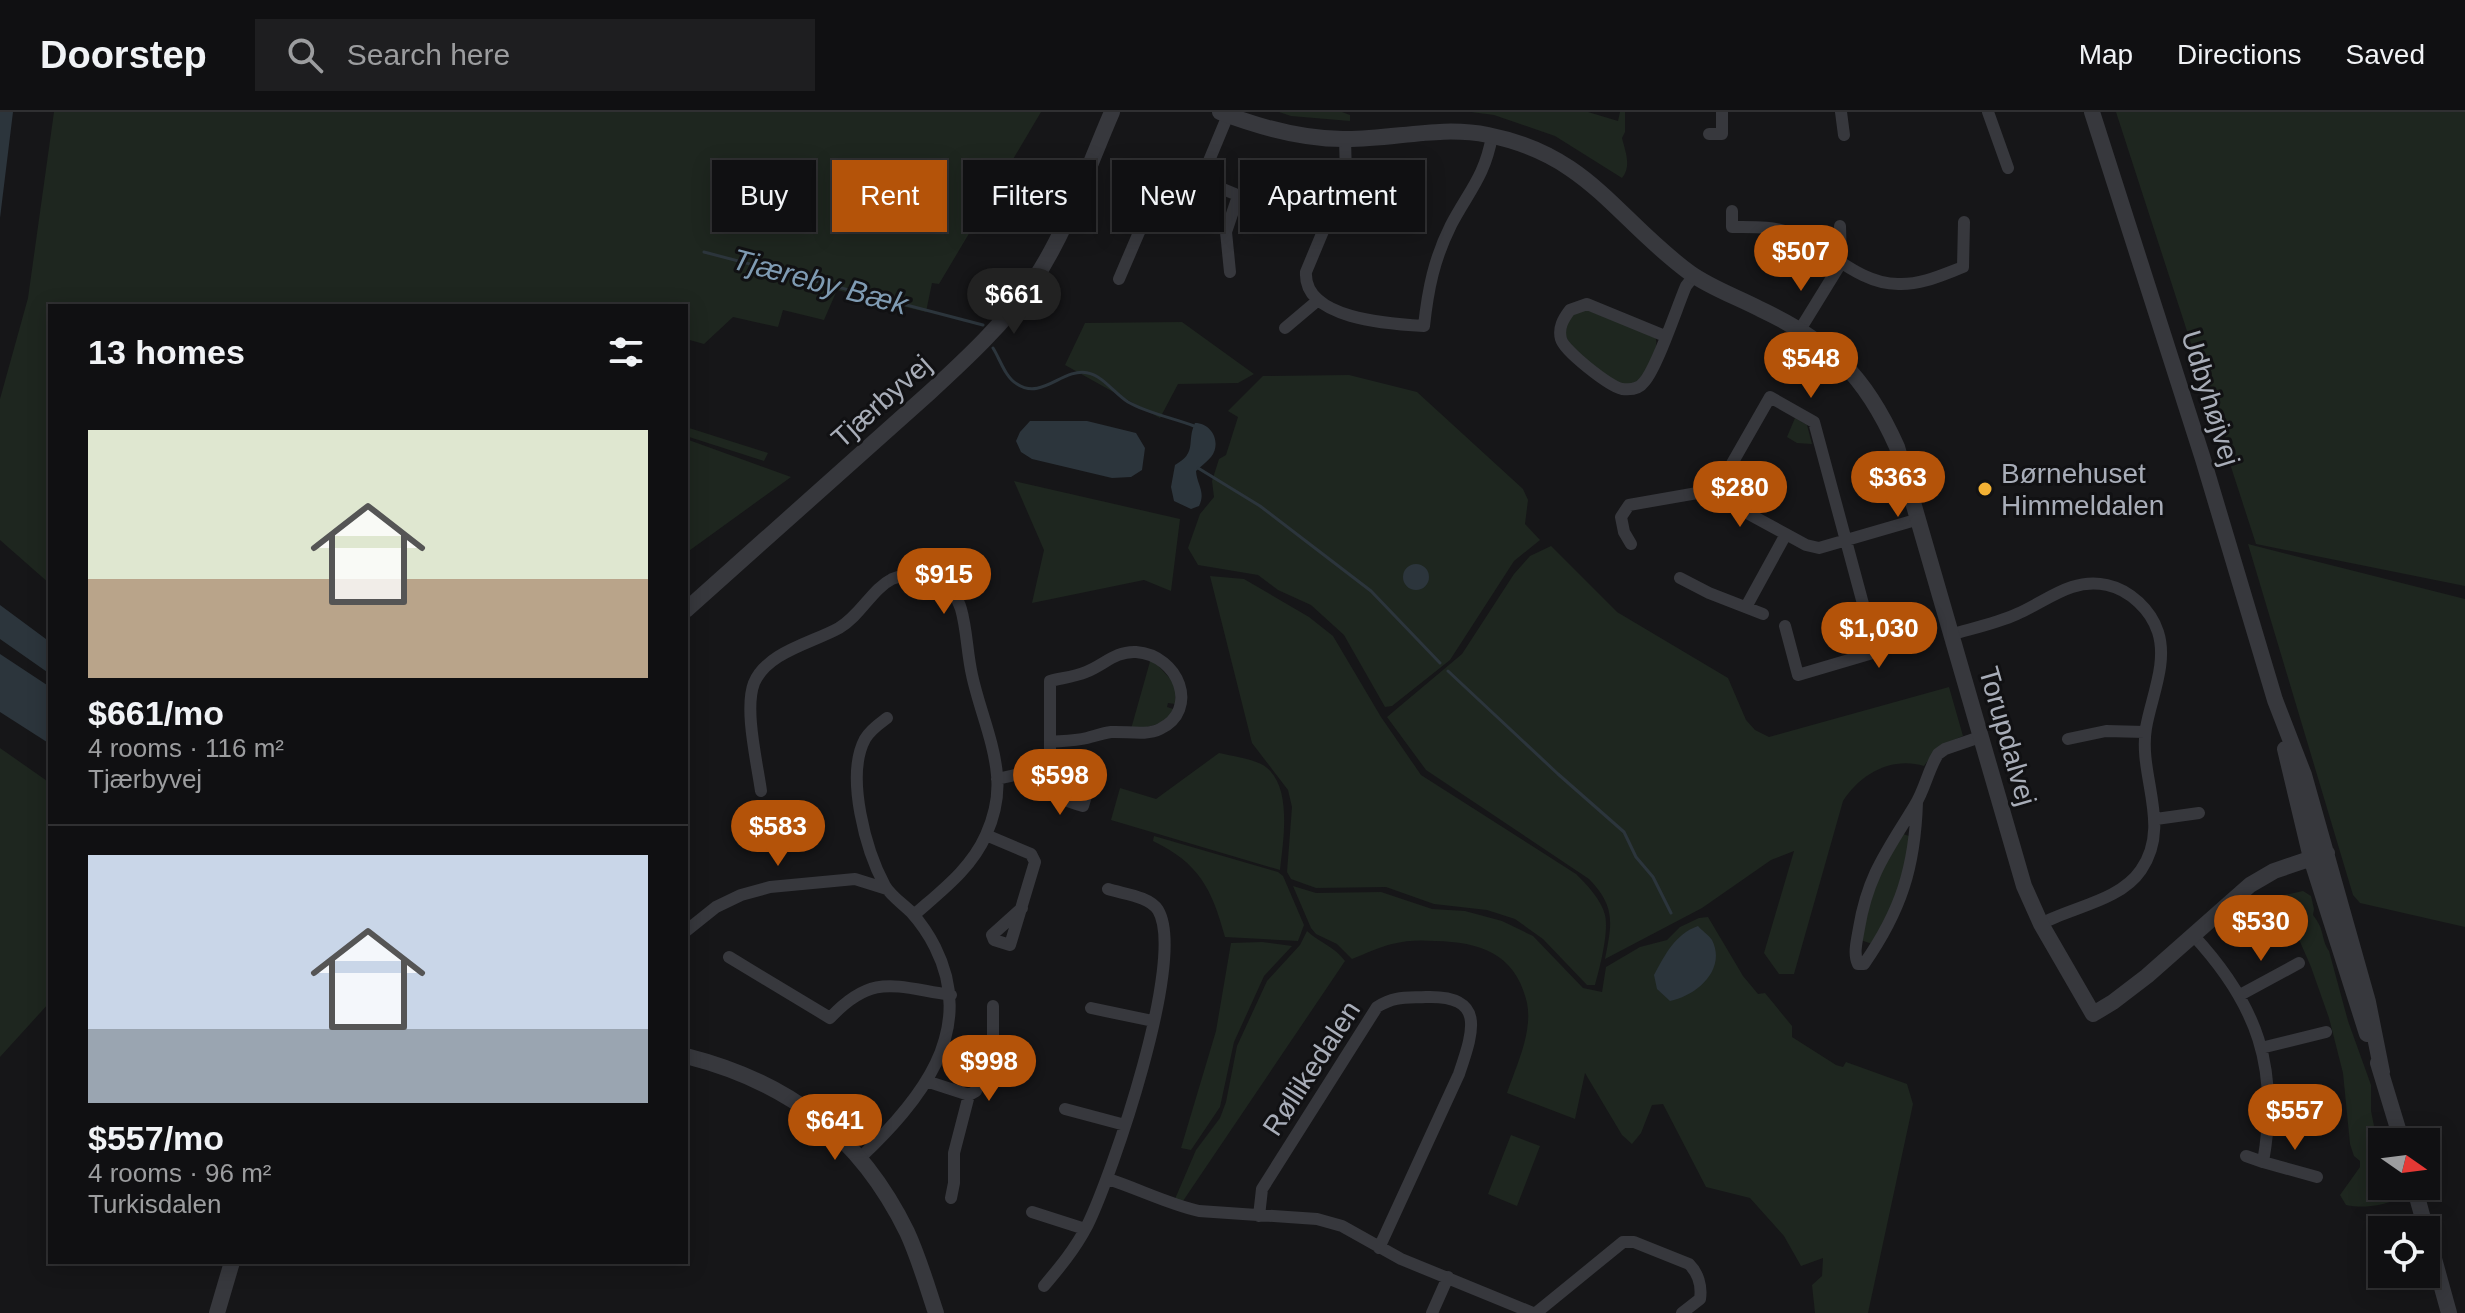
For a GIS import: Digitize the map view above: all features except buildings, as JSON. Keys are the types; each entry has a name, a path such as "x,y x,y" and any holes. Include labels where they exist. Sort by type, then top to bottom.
{"street":[{"name":"Tjærbyvej","path":"688,608 962,363 1007,314 1033,282 1051,250 1112,112"},
{"path":"1709,134 1722,134 1722,112"},
{"path":"1841,112 1844,135"},
{"path":"1988,112 2008,168"},
{"name":"Udbyhøjvej","path":"2092,112 2203,459 2319,855 2356,1007 2382,1072 2398,1128"},
{"path":"1208,160 1224,114"},
{"name":"Torupdalvej","path":"1224,114 1283,132 1345,139 1441,130 1520,143 1570,167 1593,183 1673,260 1694,276 1801,328 1842,361 1877,407 1897,447 2024,886 2041,924 2093,1014 2147,976 2235,896 2262,876 2319,855"},
{"path":"1345,139 1346,176 1306,272 1305,283 1317,301 1351,315 1383,324 1424,326 1428,282 1451,226 1483,172 1492,136"},
{"path":"1224,189 1235,194 1238,204 1226,232 1230,272"},
{"path":"1732,211 1732,227 1790,232 1841,263 1882,282 1919,283 1963,267 1964,222"},
{"path":"1801,328 1841,263 1840,226"},
{"path":"1119,279 1139,232"},
{"path":"1665,336 1587,304 1570,310 1560,330 1561,340 1570,353 1617,387 1634,389 1644,383 1665,336 1685,288 1694,276"},
{"path":"1285,328 1317,301"},
{"path":"1714,495 1770,397 1814,422 1876,652"},
{"path":"1631,544 1621,517 1629,505 1694,492 1714,495 1806,545 1819,548 1919,519"},
{"path":"1746,607 1786,534"},
{"path":"761,791 750,698 760,672 771,661 841,626 860,613 890,580 907,574 939,580 950,589 960,607 972,676 995,759 997,779 993,814 986,835 961,873 914,915"},
{"path":"1680,578 1763,614"},
{"path":"1953,634 2016,615 2076,585 2106,585 2122,590 2149,614 2159,633 2161,660 2145,732 2149,783 2156,819 2151,852 2140,872 2114,894 2041,924"},
{"path":"1785,626 1798,675 1894,646"},
{"path":"997,779 1034,771 1050,760 1050,742 1050,681 1083,674 1116,654 1135,652 1163,660 1178,676 1181,692 1178,710 1167,725 1155,731 1109,732 1084,739 1050,742"},
{"path":"860,1158 889,1131 926,1081 944,1046 950,1022 951,995 945,969 934,944 914,915 887,889 871,855 862,824 858,797 865,739 887,718"},
{"path":"2068,739 2106,731 2145,732"},
{"path":"1917,802 1914,853 1905,888 1886,931 1864,964 1858,964 1858,932 1874,873 1887,848 1917,802 1938,754 1980,737"},
{"path":"1034,771 1042,788 1058,798 1083,806 1088,789"},
{"path":"2156,819 2199,813"},
{"path":"986,835 1031,854 1035,862 1022,908"},
{"path":"855,879 871,855"},
{"path":"688,929 716,907 741,895 770,887 855,879 887,889"},
{"path":"1044,1286 1068,1258 1108,1179 1153,1021 1163,966 1162,919 1156,907 1146,900 1114,891 1117,908"},
{"path":"2193,935 2224,970 2253,1021 2261,1048 2270,1106 2263,1162"},
{"path":"729,957 830,1018 859,991 876,986 951,995"},
{"path":"2240,995 2299,963"},
{"name":"Røllikedalen","path":"1259,1216 1262,1189 1377,1007 1392,998 1445,996 1458,999 1467,1007 1471,1019 1469,1045 1459,1074 1379,1248"},
{"path":"951,1198 954,1153 969,1095 976,1091 993,1036 993,1006"},
{"path":"1091,1008 1153,1021"},
{"path":"2261,1048 2326,1032"},
{"path":"688,1057 771,1085 818,1117 860,1158 888,1197 909,1236 936,1313"},
{"path":"926,1081 969,1095"},
{"path":"2270,1106 2336,1106"},
{"path":"1065,1109 1125,1125"},
{"path":"2246,1156 2317,1177"},
{"path":"1108,1179 1180,1207 1199,1211 1317,1219 1342,1226 1379,1248 1534,1313 1623,1242 1634,1242 1689,1264 1695,1270 1700,1299 1682,1313"},
{"path":"2418,1200 2449,1313"},
{"path":"1032,1212 1085,1229"},
{"path":"217,1313 231,1264"},
{"path":"1432,1313 1448,1277"}],"shaded area":[{"path":"0,112 13,112 0,218"},
{"path":"54,112 1041,112 1013,160 963,160 963,232 970,232 939,284 932,283 926,312 837,290 824,320 783,310 778,327 733,317 704,344 688,340 688,304 48,304 48,582 0,540 0,399 28,298"},
{"path":"1279,112 1342,112 1350,115 1350,121 1291,116"},
{"path":"1471,112 1588,112 1618,121 1620,112 1625,112 1622,138 1627,169 1622,178 1555,136 1494,115"},
{"path":"2116,112 2465,112 2465,586 2256,544"},
{"path":"1584,309 1655,336 1654,355 1640,379 1629,384 1618,382 1574,348 1565,332 1566,324"},
{"path":"1182,322 1254,374 1238,383 1178,384 1160,418 1065,365 1085,323"},
{"path":"1349,375 1417,392 1523,489 1528,500 1525,524 1540,540 1514,561 1450,660 1392,706 1385,707 1344,635 1311,605 1278,590 1258,575 1198,565 1188,548 1200,514 1214,497 1212,481 1219,459 1226,455 1238,417 1228,411 1263,376"},
{"path":"1795,418 1807,425 1812,444 1797,443 1787,437"},
{"path":"1030,421 1087,421 1136,433 1145,448 1142,470 1131,477 1112,478 1032,459 1021,452 1016,441"},
{"path":"1195,423 1210,430 1216,446 1211,457 1196,471 1202,497 1199,506 1191,509 1174,501 1171,487 1175,465 1189,451"},
{"path":"688,428 768,453 764,461 688,437"},
{"path":"688,440 791,477 688,552"},
{"path":"1014,481 1180,519 1171,591 1144,580 1032,603 1044,550"},
{"path":"2248,544 2465,599 2465,927 2360,903 2353,895"},
{"path":"1551,546 1617,612 1728,678 1746,720 1755,730 1769,737 1949,687 1963,736 1941,748 1924,766 1900,763 1868,775 1843,801 1794,974 1779,974 1764,953 1794,851 1771,860 1702,908 1605,959 1610,916 1604,898 1589,879 1426,770 1387,717 1462,654 1514,574 1530,556"},
{"path":"1416,564 1426,567 1429,577 1426,587 1416,590 1406,587 1403,577 1406,567"},
{"path":"1210,576 1244,579 1309,617 1333,636 1381,717 1421,775 1576,874 1585,883 1600,903 1606,922 1595,985 1587,985 1543,939 1515,919 1487,910 1434,904 1386,887 1316,888 1291,879 1287,872 1292,807 1288,790 1252,743"},
{"path":"0,605 48,641 48,673 0,639"},
{"path":"0,654 48,686 48,743 0,712"},
{"path":"1151,658 1176,685 1175,704 1168,703 1167,707 1173,709 1161,722 1131,729"},
{"path":"0,748 48,782 48,1004 0,1057"},
{"path":"1219,753 1261,764 1271,772 1278,784 1284,812 1280,870 1111,820 1120,788 1156,799"},
{"path":"1900,833 1912,837 1896,901 1872,944 1861,940 1869,898"},
{"path":"1154,836 1278,872 1283,876 1304,925 1298,941 1225,937 1215,905 1201,879 1182,859 1153,841"},
{"path":"1293,886 1316,893 1381,892 1432,909 1465,911 1502,921 1533,936 1583,988 1602,992 1606,967 1640,947 1667,940 1680,927 1708,917 1743,976 1758,994 1765,993 1792,1026 1792,1037 1836,1065 1843,1067 1846,1062 1907,1084 1913,1104 1868,1313 1815,1313 1812,1285 1822,1276 1823,1258 1801,1266 1784,1236 1750,1198 1706,1187 1663,1104 1652,1105 1641,1133 1632,1144 1622,1135 1585,1073 1575,1119 1507,1093 1523,1049 1528,1014 1522,986 1505,962 1494,954 1467,944 1424,940 1392,944 1352,959 1337,944 1316,934 1311,928"},
{"path":"2303,891 2311,896 2313,915 2329,951 2348,1021 2371,1085 2374,1128 2368,1128 2368,1200 2394,1200 2384,1204 2364,1207 2346,1205 2340,1195 2360,1167 2350,1144 2343,1073 2329,1018 2311,967 2291,921 2274,905 2280,896"},
{"path":"1698,926 1712,940 1716,951 1712,971 1690,994 1670,1001 1657,989 1654,975 1677,940"},
{"path":"1307,931 1345,961 1183,1201 1175,1199 1196,1150 1220,1118 1237,1046 1267,981 1300,945"},
{"path":"1262,942 1292,946 1264,976 1234,1042 1220,1107 1191,1150 1181,1148 1216,1031 1231,943"},
{"path":"1511,1135 1540,1146 1517,1206 1488,1194"}],"waterway":[{"name":"Tjæreby Bæk","path":"704,252 983,325"},
{"name":"Tjæreby Bæk","path":"993,348 1009,377 1026,388 1035,389 1079,372 1088,373 1135,406 1194,426"},
{"path":"1198,468 1260,506 1371,591 1440,663"},
{"path":"1448,671 1624,832 1636,857 1653,877 1671,913"}],"place":[{"name":"Børnehuset Himmeldalen","path":"1985,489"}]}
